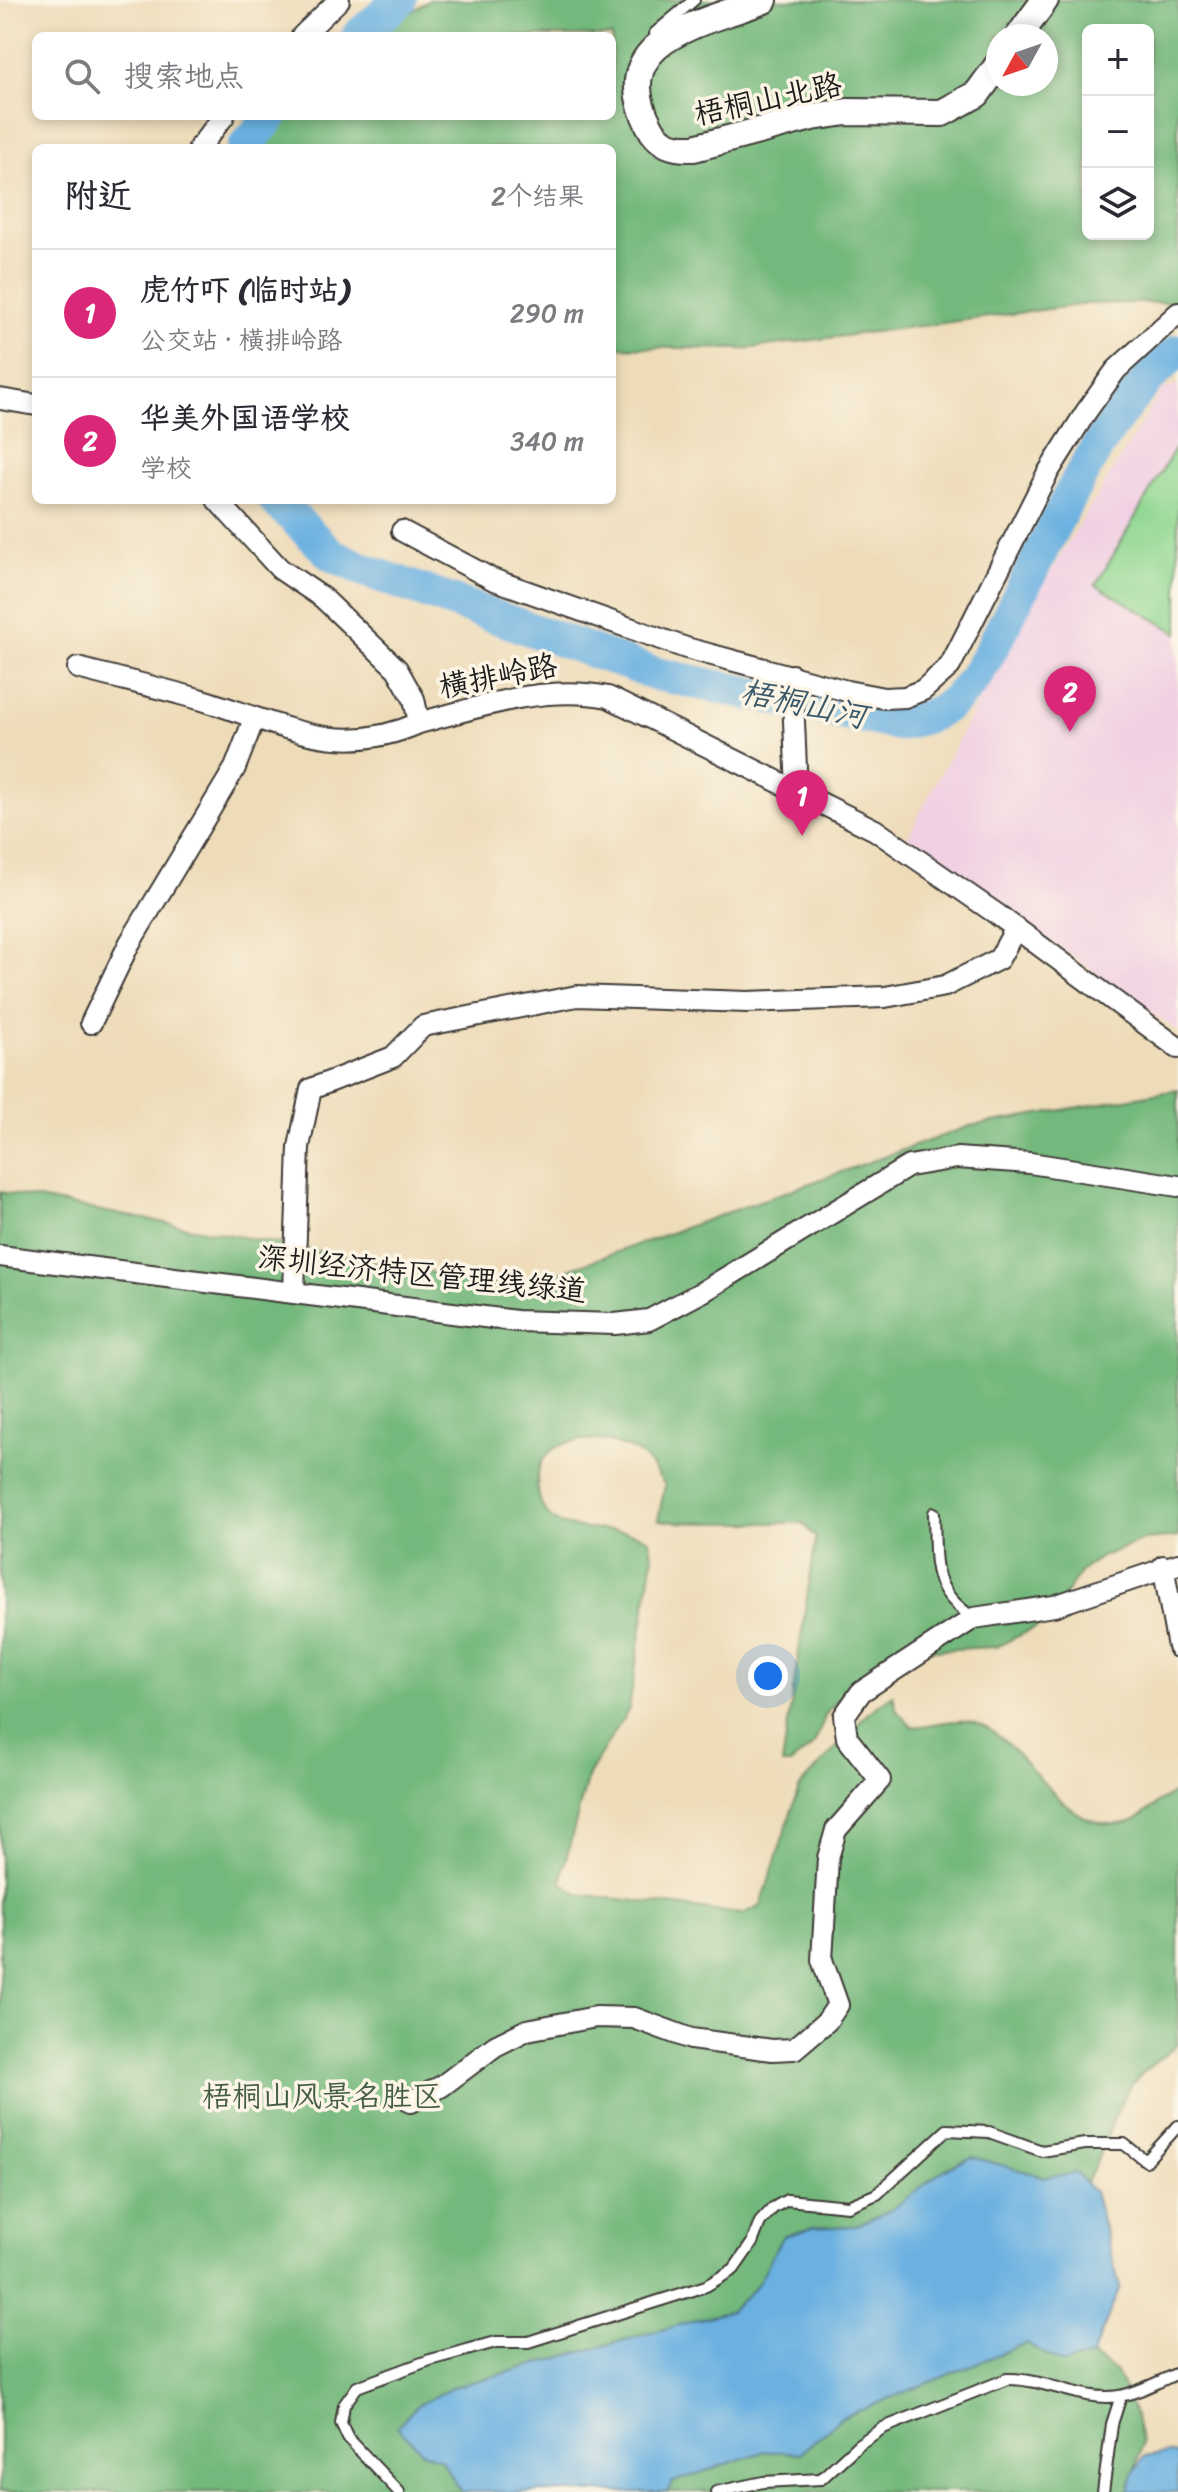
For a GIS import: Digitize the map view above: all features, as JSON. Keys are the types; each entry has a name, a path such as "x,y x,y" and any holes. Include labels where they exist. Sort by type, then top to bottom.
{"street":[{"path":"306,32 339,0"},
{"path":"640,75 647,57 665,38 764,0"},
{"path":"1028,24 1045,0"},
{"name":"梧桐山北路","path":"640,75 640,99 652,131 659,140 679,149 847,112 942,113 977,94 986,82"},
{"path":"202,144 221,120"},
{"path":"402,531 492,579 686,648 884,698 923,690 950,666 1047,474 1086,412 1116,370 1178,313"},
{"path":"0,399 32,404"},
{"name":"横排岭路","path":"221,504 280,569 323,598 397,669 414,699 419,723 510,700 579,691 608,697 875,830 1016,928 1178,1048"},
{"path":"78,668 205,701 293,732 345,739 387,737 419,723"},
{"path":"792,675 797,791"},
{"path":"91,1023 129,944 235,768 254,719"},
{"path":"294,1291 299,1147 311,1089 393,1057 423,1026 577,996 747,1002 885,997 945,986 999,959 1016,928"},
{"name":"深圳经济特区管理线绿道","path":"0,1256 516,1321 615,1324 649,1320 704,1291 909,1166 957,1158 1030,1163 1178,1186"},
{"path":"411,2102 442,2086 495,2046 527,2030 596,2017 634,2018 691,2039 772,2050 794,2049 827,2021 838,2005 822,1960 828,1858 836,1830 880,1780 847,1738 844,1716 861,1692 974,1618 1054,1606 1171,1565 1178,1647"}],"lane":[{"path":"640,75 642,57 652,36 694,0"},
{"path":"934,1513 940,1586 951,1603 974,1618"},
{"path":"399,2492 348,2438 341,2423 344,2405 357,2387 430,2360 496,2342 528,2342 706,2286 734,2269 752,2243 760,2222 773,2208 787,2200 848,2206 877,2194 947,2130 989,2132 1042,2151 1085,2144 1124,2144 1146,2161 1178,2126"},
{"path":"716,2492 763,2482 821,2479 859,2444 883,2428 1007,2379 1025,2379 1104,2396 1121,2396 1178,2373"},
{"path":"1103,2492 1112,2424 1121,2396"}],"shaded area":[{"path":"1178,384 1178,1031 906,840 1018,625 1161,391"}],"green space":[{"path":"429,0 1178,0 1178,302 1087,304 744,349 616,347 616,144 259,144 280,120 616,120 616,32 381,32"},
{"path":"1178,443 1178,633 1096,585"},
{"name":"梧桐山风景名胜区","path":"1178,1090 1178,1537 1144,1540 1103,1556 1081,1571 1047,1622 996,1647 911,1651 855,1679 826,1714 814,1745 790,1764 782,1764 816,1538 803,1523 658,1520 665,1485 642,1456 626,1447 607,1442 571,1442 555,1448 544,1459 538,1475 539,1496 545,1512 556,1521 570,1527 636,1534 649,1540 653,1558 629,1709 588,1775 563,1870 562,1883 578,1894 743,1914 761,1905 799,1788 868,1713 893,1695 897,1711 912,1727 967,1721 987,1728 1005,1742 1060,1799 1080,1814 1102,1823 1133,1821 1178,1791 1178,2044 1131,2086 1086,2183 1076,2174 1045,2177 972,2157 942,2171 891,2210 854,2226 812,2228 782,2237 758,2285 731,2311 454,2387 422,2452 440,2459 462,2492 0,2492 0,1192 516,1288 970,1126"},
{"path":"1026,2343 1063,2364 1092,2356 1116,2372 1135,2415 1142,2442 1129,2492 667,2492 673,2482 765,2451 800,2453 841,2418"}],"water":[{"path":"972,2157 1045,2177 1076,2173 1094,2192 1120,2287 1092,2356 1063,2364 1026,2343 841,2418 800,2453 765,2451 673,2482 667,2492 462,2492 440,2459 422,2452 397,2426 418,2405 454,2387 730,2311 758,2284 782,2237 812,2228 854,2226 891,2210 942,2171"},
{"path":"1178,2454 1178,2492 1129,2492 1133,2474 1143,2457"}],"waterway":[{"name":"梧桐山河","path":"363,32 400,0"},
{"name":"梧桐山河","path":"247,144 268,120"},
{"name":"梧桐山河","path":"279,504 332,555 367,571 656,674 899,724 941,710 971,683 1065,504 1104,437 1150,377 1178,351"}],"place":[{"name":"华美外国语学校","path":"1070,732"},
{"name":"虎竹吓 (临时站)","path":"802,836"}]}
